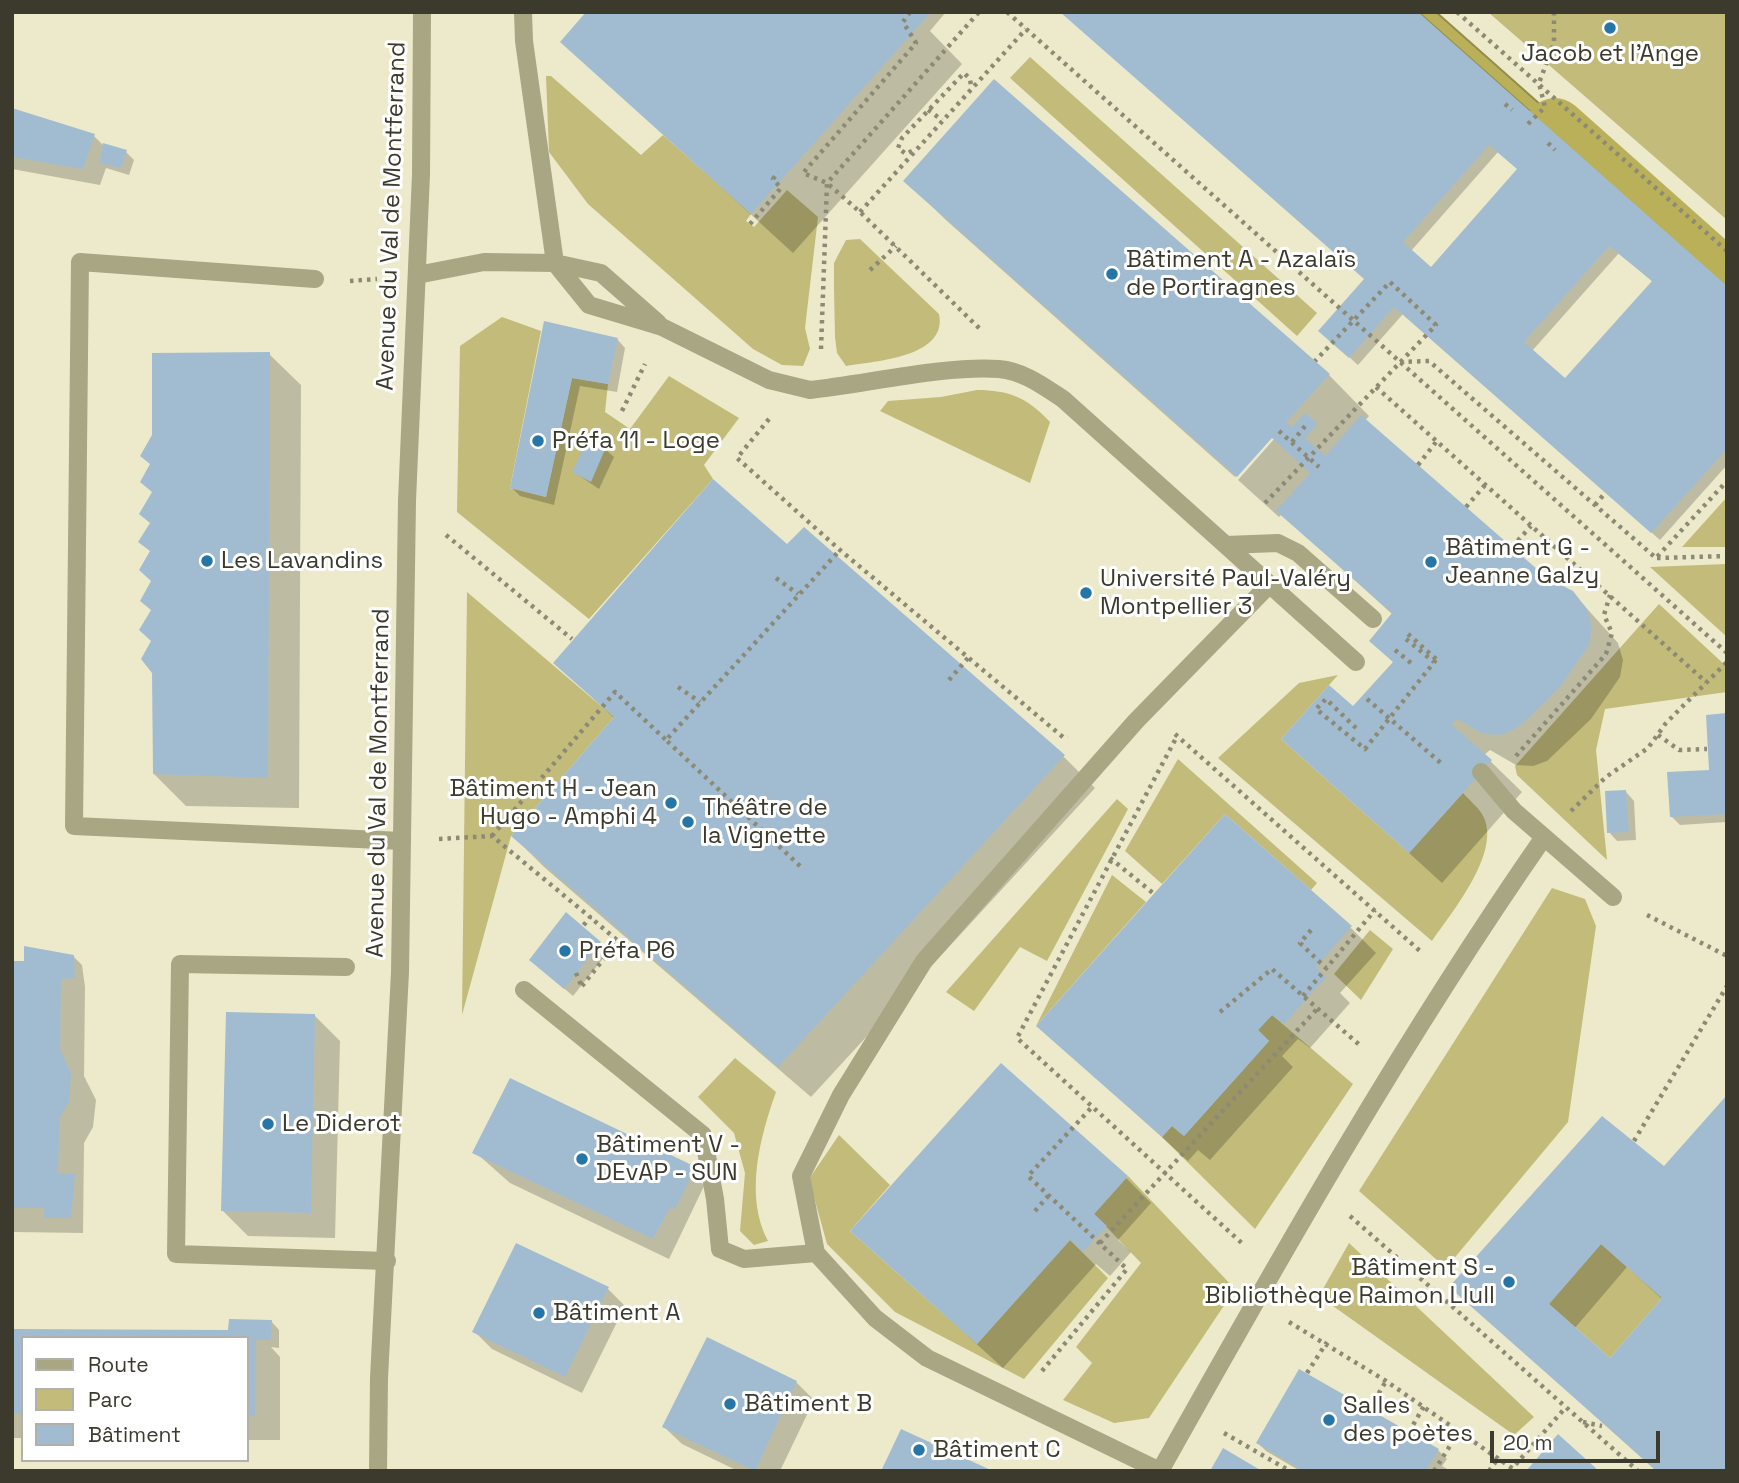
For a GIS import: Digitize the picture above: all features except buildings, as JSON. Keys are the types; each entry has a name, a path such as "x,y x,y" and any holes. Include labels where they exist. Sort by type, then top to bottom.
{"street":[{"name":"Avenue du Val de Montferrand","path":"378,1471 379,1378 400,972 407,501 417,275 422,12"},
{"path":"523,12 524,41 555,263 589,305 662,327 769,380 794,388 810,390 947,372 1000,369 1030,378 1063,398 1268,586 1356,662"},
{"path":"417,275 485,261 555,263 601,273 662,327"},
{"path":"315,279 80,262 74,826 402,841"},
{"path":"1226,545 1278,543 1298,554 1373,618"},
{"path":"1268,586 1136,721 924,961 841,1095 801,1176 816,1253 875,1318 927,1358 1160,1471 1254,1302 1451,976 1544,836"},
{"path":"1487,778 1514,811 1613,897"},
{"path":"345,967 180,964 176,1254 387,1261"},
{"path":"524,990 702,1135 715,1199 720,1248 744,1259 816,1253"}],"path":[{"path":"910,12 903,22 916,43 803,173 827,184 860,212 971,317 990,343 1000,369"},
{"path":"979,12 827,184 821,355 737,458 840,550 1064,738 1072,730"},
{"path":"1007,12 1727,653"},
{"path":"1457,12 1727,251"},
{"path":"1528,124 1545,107 1539,83 1554,43 1554,12"},
{"path":"860,212 1026,29"},
{"path":"913,151 906,154 898,148 902,138 964,73 970,79 971,86"},
{"path":"1505,103 1512,110"},
{"path":"928,110 942,120"},
{"path":"1548,144 1555,150"},
{"path":"750,224 781,188 773,179 778,172"},
{"path":"870,270 896,246"},
{"path":"315,279 353,282 417,275"},
{"path":"1226,545 1436,324 1390,282 1315,361"},
{"path":"622,411 650,355"},
{"path":"1399,362 1429,361 1656,558 1727,556"},
{"path":"1376,387 1706,682"},
{"path":"1292,442 1307,425"},
{"path":"1279,431 1319,467"},
{"path":"1418,465 1436,442"},
{"path":"1656,558 1727,481"},
{"path":"1466,508 1485,485"},
{"path":"1595,505 1605,493"},
{"path":"407,501 572,639"},
{"path":"1512,547 1531,526"},
{"path":"666,740 840,550"},
{"path":"776,578 798,594"},
{"path":"1487,778 1606,654 1612,633 1604,615 1610,596"},
{"path":"1396,630 1434,662"},
{"path":"1387,642 1411,663"},
{"path":"1356,728 1325,699 1320,702 1316,709 1365,749 1439,656"},
{"path":"950,680 968,658"},
{"path":"1544,836 1606,777 1648,748 1727,662"},
{"path":"678,687 700,702"},
{"path":"492,836 615,692 800,866"},
{"path":"1136,721 1178,735 1451,976"},
{"path":"1178,735 1110,858 1017,1038 1250,1251"},
{"path":"1658,735 1679,750 1707,749"},
{"path":"402,841 492,836 618,941 582,986"},
{"path":"1110,858 1153,893"},
{"path":"1613,897 1727,956"},
{"path":"1303,996 1375,910"},
{"path":"583,926 590,917"},
{"path":"1311,930 1300,943 1326,968"},
{"path":"1100,1243 1318,1008 1272,969 1220,1012"},
{"path":"1634,1141 1727,986"},
{"path":"1017,1402 1127,1269 1028,1176 1092,1107"},
{"path":"1035,1211 1049,1195"},
{"path":"1347,1214 1638,1471"},
{"path":"1254,1302 1327,1342 1460,1430 1513,1470 1566,1407"},
{"path":"1307,1373 1327,1342"},
{"path":"1370,1408 1386,1381"},
{"path":"1409,1432 1424,1406"},
{"path":"1192,1414 1290,1471"},
{"path":"1582,1422 1602,1426"},
{"path":"1434,1471 1460,1430"},
{"path":"1536,1442 1544,1449"},
{"path":"1489,1471 1499,1457"}],"green space":[{"path":"1488,12 1727,12 1727,220"},
{"path":"1030,57 1317,313 1297,336 1010,78"},
{"path":"546,76 551,76 641,155 663,135 751,214 746,221 754,227 787,190 818,217 805,328 810,349 803,366 782,365 753,349 588,204 549,152"},
{"path":"860,239 939,314 939,328 932,340 907,354 846,366 837,353 835,337 834,263 846,240"},
{"path":"502,317 541,331 510,488 546,497 572,378 608,384 605,412 630,429 669,376 739,418 704,465 713,479 589,619 457,512 460,346"},
{"path":"977,390 1017,397 1034,407 1050,422 1030,483 880,411 888,401 941,397"},
{"path":"1727,497 1727,547 1682,547"},
{"path":"1727,564 1727,637 1650,567"},
{"path":"467,592 614,717 511,836 462,1015"},
{"path":"1659,604 1727,667 1727,692 1605,709 1596,750 1607,860 1517,775 1515,766"},
{"path":"1338,675 1281,739 1409,853 1463,793 1482,814 1487,829 1481,863 1462,898 1432,941 1218,758 1299,683"},
{"path":"1178,759 1317,883 1311,890 1225,814 1162,884 1125,851"},
{"path":"1117,799 1128,809 1047,961 1020,947 974,1011 946,992"},
{"path":"1112,875 1146,902 1036,1026"},
{"path":"1552,888 1585,899 1596,926 1568,1122 1446,1268 1359,1191"},
{"path":"1370,930 1393,949 1361,1000 1334,974"},
{"path":"1272,1015 1353,1084 1255,1229 1162,1137 1172,1126 1184,1136 1269,1041 1258,1030"},
{"path":"735,1058 776,1092 757,1166 757,1205 768,1241 754,1245 740,1231 745,1173 734,1133 698,1097"},
{"path":"839,1135 890,1185 850,1231 977,1344 1070,1240 1108,1278 1024,1379 895,1312 827,1244 809,1179"},
{"path":"1128,1176 1235,1289 1149,1418 1114,1423 1063,1400 1092,1363 1076,1347 1141,1263 1094,1214"},
{"path":"1349,1243 1534,1417 1514,1435 1319,1296"},
{"path":"1601,1244 1662,1298 1610,1358 1549,1304"}],"shaded area":[{"path":"1418,12 1436,12 1621,176 1613,185"},
{"path":"1675,224 1727,271 1727,286 1667,233"}],"waterway":[{"path":"1555,128 1727,281"}],"place":[{"name":"Jacob et l'Ange","path":"1610,28"},
{"name":"Bâtiment A - Azalaïs de Portiragnes","path":"1112,274"},
{"name":"Préfa 11 - Loge","path":"538,441"},
{"name":"Les Lavandins","path":"207,561"},
{"name":"Bâtiment G - Jeanne Galzy","path":"1431,562"},
{"name":"Université Paul-Valéry Montpellier 3","path":"1086,593"},
{"name":"Bâtiment H - Jean Hugo - Amphi 4","path":"671,803"},
{"name":"Théâtre de la Vignette","path":"688,822"},
{"name":"Préfa P6","path":"565,951"},
{"name":"Le Diderot","path":"268,1124"},
{"name":"Bâtiment V - DEvAP - SUN","path":"582,1159"},
{"name":"Bâtiment S - Bibliothèque Raimon Llull","path":"1509,1282"},
{"name":"Bâtiment A","path":"539,1313"},
{"name":"Bâtiment B","path":"730,1404"},
{"name":"Salles des poètes","path":"1329,1420"},
{"name":"Bâtiment C","path":"919,1450"}]}
